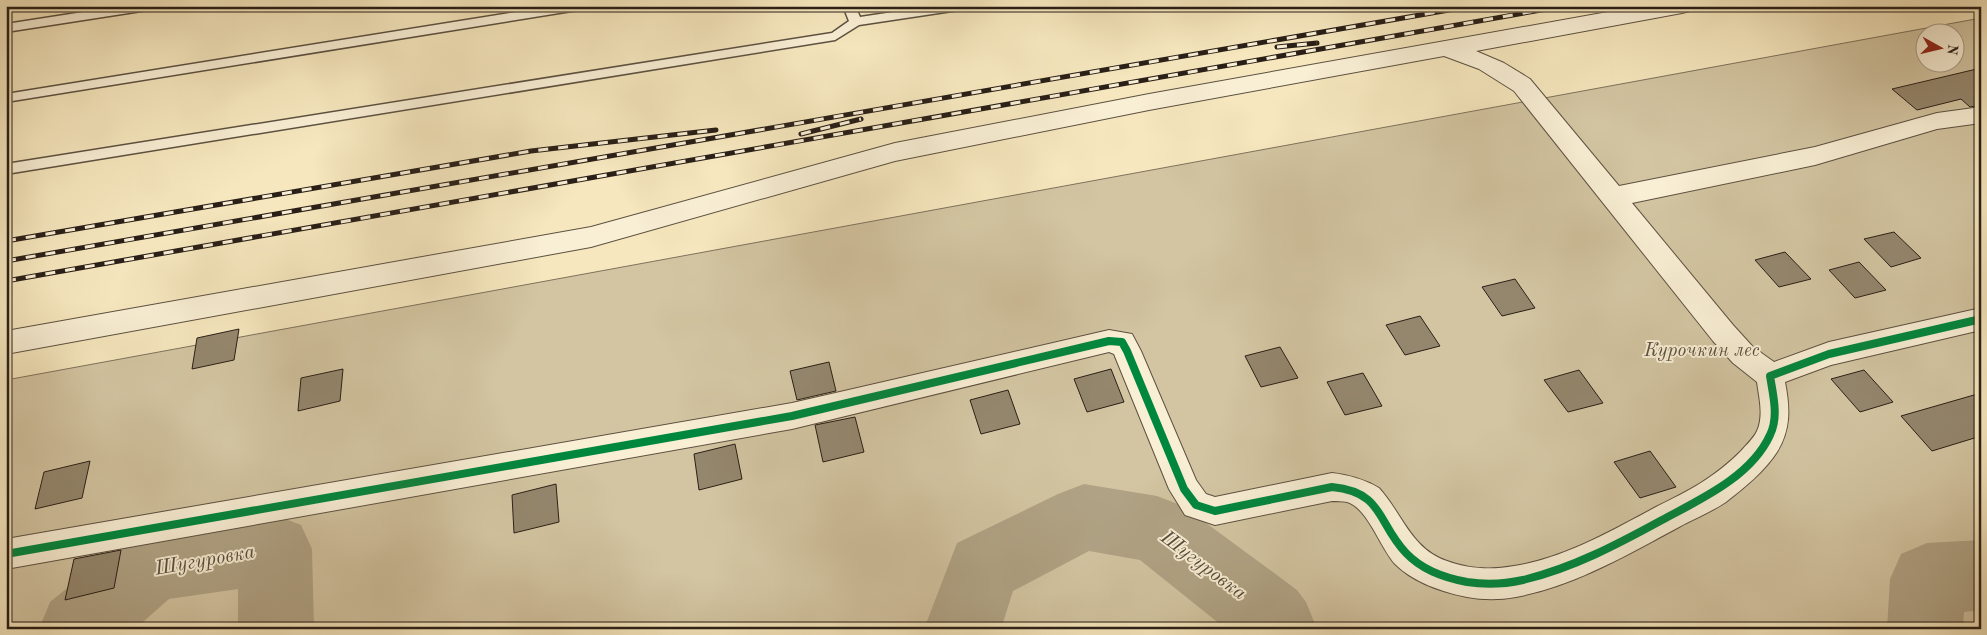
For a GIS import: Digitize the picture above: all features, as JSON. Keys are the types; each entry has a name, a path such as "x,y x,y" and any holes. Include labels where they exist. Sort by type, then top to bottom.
{"street":[{"path":"6,343 591,237 895,152 1148,102 1682,6"},
{"path":"6,554 792,416 1109,340 1122,342 1127,351 1184,489 1196,505 1216,511 1332,487 1350,487 1368,496 1402,549 1425,567 1458,580 1490,584 1523,580 1578,561 1624,541 1714,493 1757,454 1771,436 1776,415 1770,376 1743,356 1730,341 1522,85 1505,71 1480,59 1444,49"},
{"path":"1613,197 1815,156 1928,123 1981,115"},
{"path":"1770,376 1829,354 1981,319"}],"lane":[{"path":"6,28 148,6"},
{"path":"6,98 578,6"},
{"path":"849,6 856,22"},
{"path":"6,168 836,36 856,22 958,6"}],"green space":[{"name":"Курочкин лес","path":"1981,18 1981,629 6,629 6,380 1914,30 1914,72 1964,72 1964,22 1959,22"}],"building":[{"path":"1981,68 1981,105 1970,107 1961,99 1917,110 1892,89"},
{"path":"1894,232 1921,258 1891,267 1864,239"},
{"path":"1785,252 1811,279 1779,287 1755,260"},
{"path":"1859,262 1886,290 1855,298 1829,270"},
{"path":"1515,279 1535,308 1502,316 1482,287"},
{"path":"1420,316 1440,346 1405,355 1386,325"},
{"path":"239,329 234,360 192,369 197,338"},
{"path":"1280,347 1298,378 1261,387 1245,356"},
{"path":"829,362 836,391 797,400 790,371"},
{"path":"343,369 340,401 298,411 301,378"},
{"path":"1111,369 1124,402 1087,412 1074,379"},
{"path":"1579,370 1603,403 1568,412 1544,380"},
{"path":"1864,370 1893,402 1860,412 1831,379"},
{"path":"1363,373 1382,406 1345,415 1327,382"},
{"path":"1008,390 1020,424 981,434 970,400"},
{"path":"1981,393 1981,436 1932,451 1901,416"},
{"path":"855,417 864,452 823,462 815,425"},
{"path":"735,444 742,479 699,490 694,454"},
{"path":"1650,451 1676,487 1640,498 1614,462"},
{"path":"90,461 82,498 35,509 44,472"},
{"path":"556,484 559,522 514,533 512,495"},
{"path":"121,550 114,588 65,600 74,559"}],"waterway":[{"name":"Шугуровка","path":"962,629 983,568 1084,517 1157,530 1270,616 1279,629"},
{"name":"Шугуровка","path":"77,629 152,566 275,549 276,629"},
{"name":"Шугуровка","path":"1925,629 1927,579 1981,575"}],"railway":[{"path":"6,261 1472,6"},
{"path":"6,281 1564,6"},
{"path":"1277,47 1317,43"},
{"path":"801,134 861,119"},
{"path":"6,241 531,151 716,130"}],"cycle path":[{"path":"6,554 792,416 1109,341 1122,342 1127,351 1184,489 1196,505 1215,511 1332,487 1347,488 1359,492 1368,498 1401,547 1419,564 1443,576 1467,582 1499,584 1523,580 1561,569 1615,545 1710,496 1722,487 1753,459 1770,436 1775,414 1770,376 1829,354 1981,319"}]}
